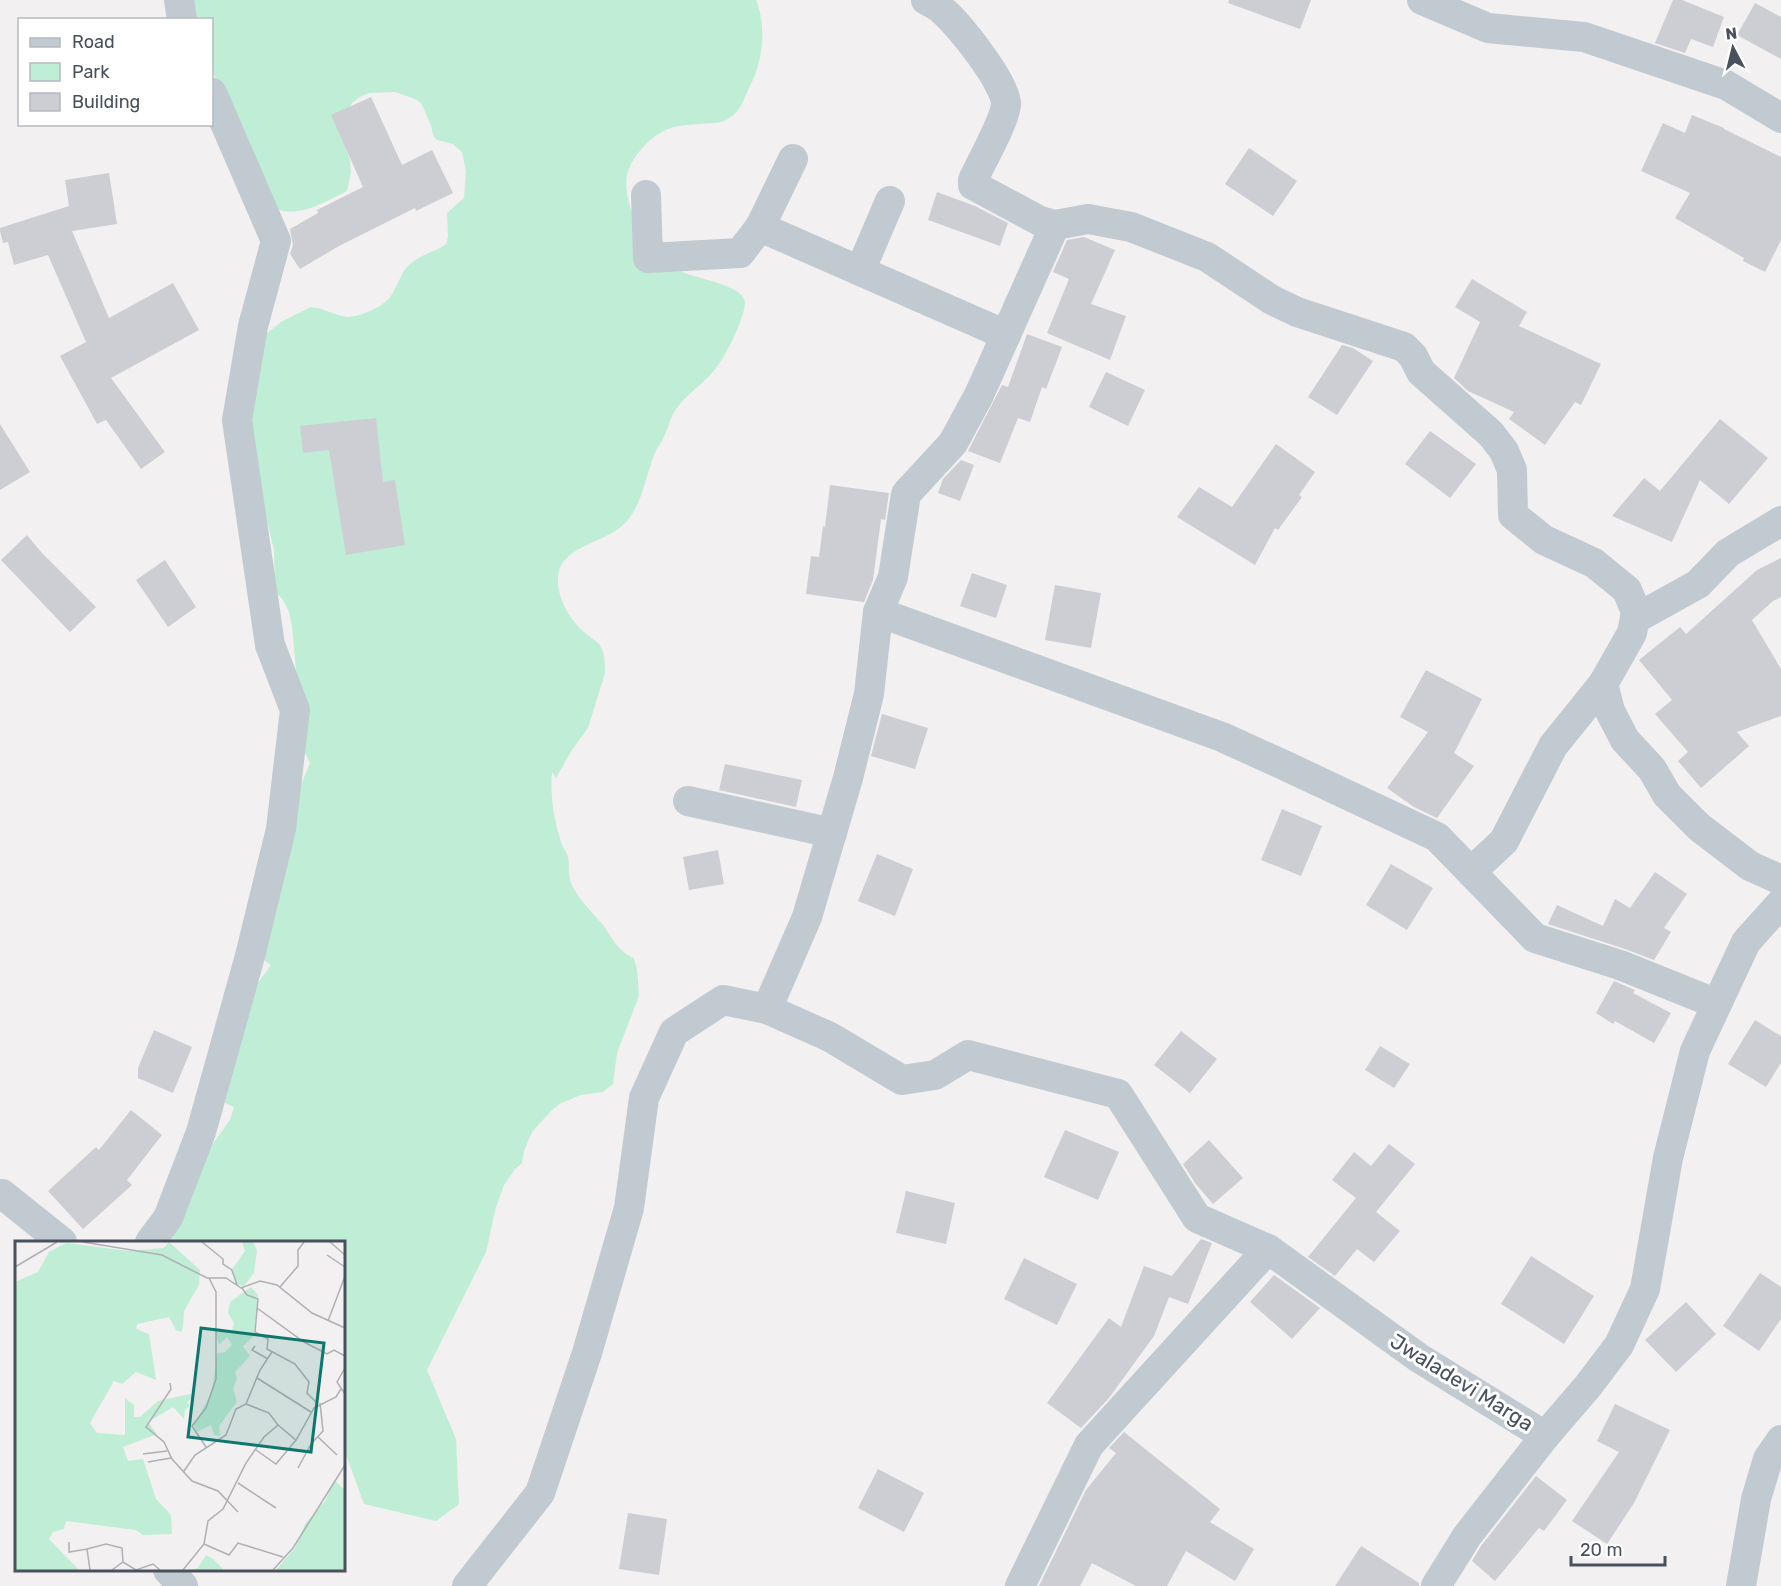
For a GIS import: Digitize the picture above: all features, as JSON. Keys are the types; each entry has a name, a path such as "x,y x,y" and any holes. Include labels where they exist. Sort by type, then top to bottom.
{"street":[{"path":"179,0 182,18"},
{"path":"926,0 942,9 973,44 1002,89 1006,101 1004,114 973,180 973,185 1040,221 1054,225 1088,219 1131,227 1207,257 1272,300 1297,312 1404,347 1413,356 1420,372 1491,434 1504,451 1512,470 1514,514 1544,540 1594,563 1627,590 1636,612 1632,633 1603,684 1553,746 1504,841 1471,872"},
{"path":"1422,0 1488,28 1584,37 1726,86 1781,118"},
{"path":"151,1241 168,1218 201,1132 250,956 281,829 295,710 270,645 237,420 253,326 276,241 213,95"},
{"path":"646,195 648,258 740,253 760,227 793,159"},
{"path":"860,271 890,201"},
{"path":"767,1009 807,917 832,833 869,694 878,612 893,577 906,494 953,442 979,395 1054,225"},
{"path":"760,227 1006,335"},
{"path":"1635,619 1698,584 1728,553 1781,522"},
{"path":"878,612 1222,737 1437,837 1535,938 1620,965 1717,1004"},
{"path":"1603,684 1610,711 1626,740 1652,769 1667,795 1699,827 1750,866 1781,880"},
{"path":"688,801 832,833"},
{"name":"Jwaladevi Marga","path":"466,1586 540,1493 587,1353 629,1208 644,1098 674,1032 723,1000 767,1009 830,1037 902,1080 935,1075 968,1055 1118,1094 1197,1218 1268,1249 1419,1358 1545,1436 1588,1386 1619,1345 1645,1289 1668,1158 1695,1051 1746,942 1781,903"},
{"path":"2,1194 61,1241"},
{"path":"1020,1586 1089,1445 1268,1249"},
{"path":"1436,1586 1467,1536 1545,1436"},
{"path":"1741,1586 1756,1499 1768,1459 1781,1440"},
{"path":"170,1571 183,1586"}],"green space":[{"path":"190,0 756,0 762,21 762,44 758,67 738,110 720,122 679,126 662,132 639,152 627,173 627,193 631,211 643,231 672,263 679,270 737,291 743,296 745,303 737,330 721,361 673,414 655,453 635,510 616,531 569,556 559,571 560,596 564,605 578,626 602,649 605,673 588,728 556,778 552,772 552,800 555,818 562,845 568,857 572,885 616,944 634,958 639,996 617,1053 613,1084 603,1092 581,1095 561,1103 532,1132 522,1163 504,1185 496,1207 486,1252 427,1370 456,1439 459,1504 436,1521 364,1504 345,1452 345,1241 170,1241 212,1145 230,1120 234,1107 225,1102 254,988 271,965 264,960 299,790 310,763 303,749 292,626 289,612 275,591 274,550 244,453 266,334 281,322 311,307 351,317 371,311 388,300 410,264 446,244 447,213 464,198 466,171 462,152 453,144 437,140 433,135 421,103 395,92 369,93 352,103 347,112 345,145 351,172 347,191 304,210 277,209 215,78 213,18 194,18"}],"building":[{"path":"1229,0 1311,0 1300,29 1228,3"},
{"path":"1673,0 1682,0 1724,17 1713,47 1691,39 1685,53 1655,43"},
{"path":"1755,3 1781,17 1781,59 1737,35"},
{"path":"371,97 402,165 432,150 453,193 416,211 415,208 339,246 300,269 290,254 293,245 290,229 318,213 317,210 363,187 331,115"},
{"path":"1692,115 1724,128 1781,157 1781,240 1765,272 1743,261 1744,258 1675,218 1690,193 1641,171 1663,123 1685,133"},
{"path":"1249,148 1297,181 1273,216 1225,184"},
{"path":"109,173 117,224 72,231 109,318 173,283 199,330 111,378 165,452 141,469 106,420 97,424 60,356 86,342 48,255 14,265 8,242 3,243 0,231 0,228 69,206 65,180"},
{"path":"937,192 975,206 1008,223 1000,246 928,220"},
{"path":"1084,237 1115,250 1091,304 1126,316 1110,360 1047,333 1069,279 1053,272 1067,240"},
{"path":"1472,279 1527,312 1519,326 1601,364 1581,405 1575,402 1545,445 1509,419 1514,412 1468,391 1454,378 1480,322 1455,307"},
{"path":"1027,334 1062,347 1046,389 1042,387 1030,422 1018,418 1000,463 968,451 1002,385 1008,387"},
{"path":"1342,345 1353,348 1373,361 1337,415 1308,397"},
{"path":"1106,372 1145,390 1128,426 1089,407"},
{"path":"376,418 383,482 395,480 405,545 346,555 329,450 303,453 300,426"},
{"path":"1720,419 1768,458 1729,504 1700,480 1672,542 1612,516 1644,478 1660,491"},
{"path":"0,424 30,472 0,490"},
{"path":"1430,431 1476,464 1450,498 1405,464"},
{"path":"1276,444 1315,472 1299,495 1302,497 1278,530 1275,528 1255,565 1177,517 1199,487 1232,507"},
{"path":"961,460 974,465 960,501 938,493 943,479"},
{"path":"830,485 889,493 885,520 881,519 873,580 864,602 806,594 811,556 819,557"},
{"path":"27,535 96,607 70,632 1,560"},
{"path":"1781,558 1781,597 1773,601 1752,620 1781,669 1781,716 1737,732 1749,746 1701,788 1678,761 1688,752 1655,714 1672,700 1639,660 1680,627 1686,634 1757,570"},
{"path":"165,560 196,607 168,627 136,580"},
{"path":"972,573 1007,585 996,618 960,606"},
{"path":"1055,585 1101,593 1091,648 1045,640"},
{"path":"1426,670 1482,699 1454,753 1474,766 1437,818 1414,807 1387,788 1428,732 1400,717"},
{"path":"882,714 928,728 915,769 871,756"},
{"path":"725,764 802,780 796,807 719,790"},
{"path":"1282,809 1322,826 1301,876 1261,860"},
{"path":"718,850 724,884 689,890 683,857"},
{"path":"877,854 913,869 895,916 858,901"},
{"path":"1391,864 1433,888 1407,930 1366,905"},
{"path":"1655,872 1687,894 1664,928 1671,932 1654,960 1548,924 1557,905 1603,926 1615,899 1630,908"},
{"path":"1614,981 1635,990 1633,993 1671,1013 1654,1043 1615,1021 1613,1024 1596,1013"},
{"path":"1755,1020 1781,1036 1781,1063 1766,1087 1728,1064"},
{"path":"154,1030 192,1047 173,1093 138,1078 138,1068"},
{"path":"1181,1031 1217,1059 1190,1093 1154,1065"},
{"path":"1380,1046 1410,1064 1394,1088 1365,1070"},
{"path":"131,1110 162,1135 127,1180 132,1185 83,1229 48,1191 96,1147 99,1150"},
{"path":"1065,1130 1119,1152 1098,1200 1044,1177"},
{"path":"1209,1140 1243,1178 1213,1204 1183,1164"},
{"path":"1389,1144 1415,1164 1376,1212 1400,1231 1374,1262 1357,1249 1335,1276 1308,1257 1356,1198 1332,1180 1354,1152 1371,1166"},
{"path":"906,1191 955,1203 946,1244 896,1233"},
{"path":"1201,1239 1212,1243 1188,1304 1169,1297 1154,1336 1109,1398 1081,1428 1047,1403 1109,1318 1121,1327 1144,1266 1172,1276"},
{"path":"1531,1256 1594,1296 1564,1344 1501,1304"},
{"path":"1024,1258 1077,1284 1057,1325 1004,1299"},
{"path":"1760,1273 1781,1287 1781,1319 1759,1351 1723,1326"},
{"path":"1274,1275 1320,1308 1292,1339 1250,1302"},
{"path":"1686,1302 1716,1334 1676,1372 1645,1340"},
{"path":"1615,1404 1670,1430 1634,1503 1607,1544 1572,1521 1619,1452 1597,1441"},
{"path":"1124,1432 1220,1509 1210,1522 1254,1549 1235,1581 1186,1551 1167,1586 1136,1586 1092,1563 1080,1586 1039,1586 1086,1490 1116,1453 1109,1448"},
{"path":"878,1469 924,1493 904,1532 858,1508"},
{"path":"1536,1476 1567,1500 1544,1531 1539,1528 1495,1581 1472,1561 1481,1546"},
{"path":"628,1513 667,1519 659,1575 619,1569"},
{"path":"1361,1546 1419,1583 1419,1586 1335,1586"}]}
